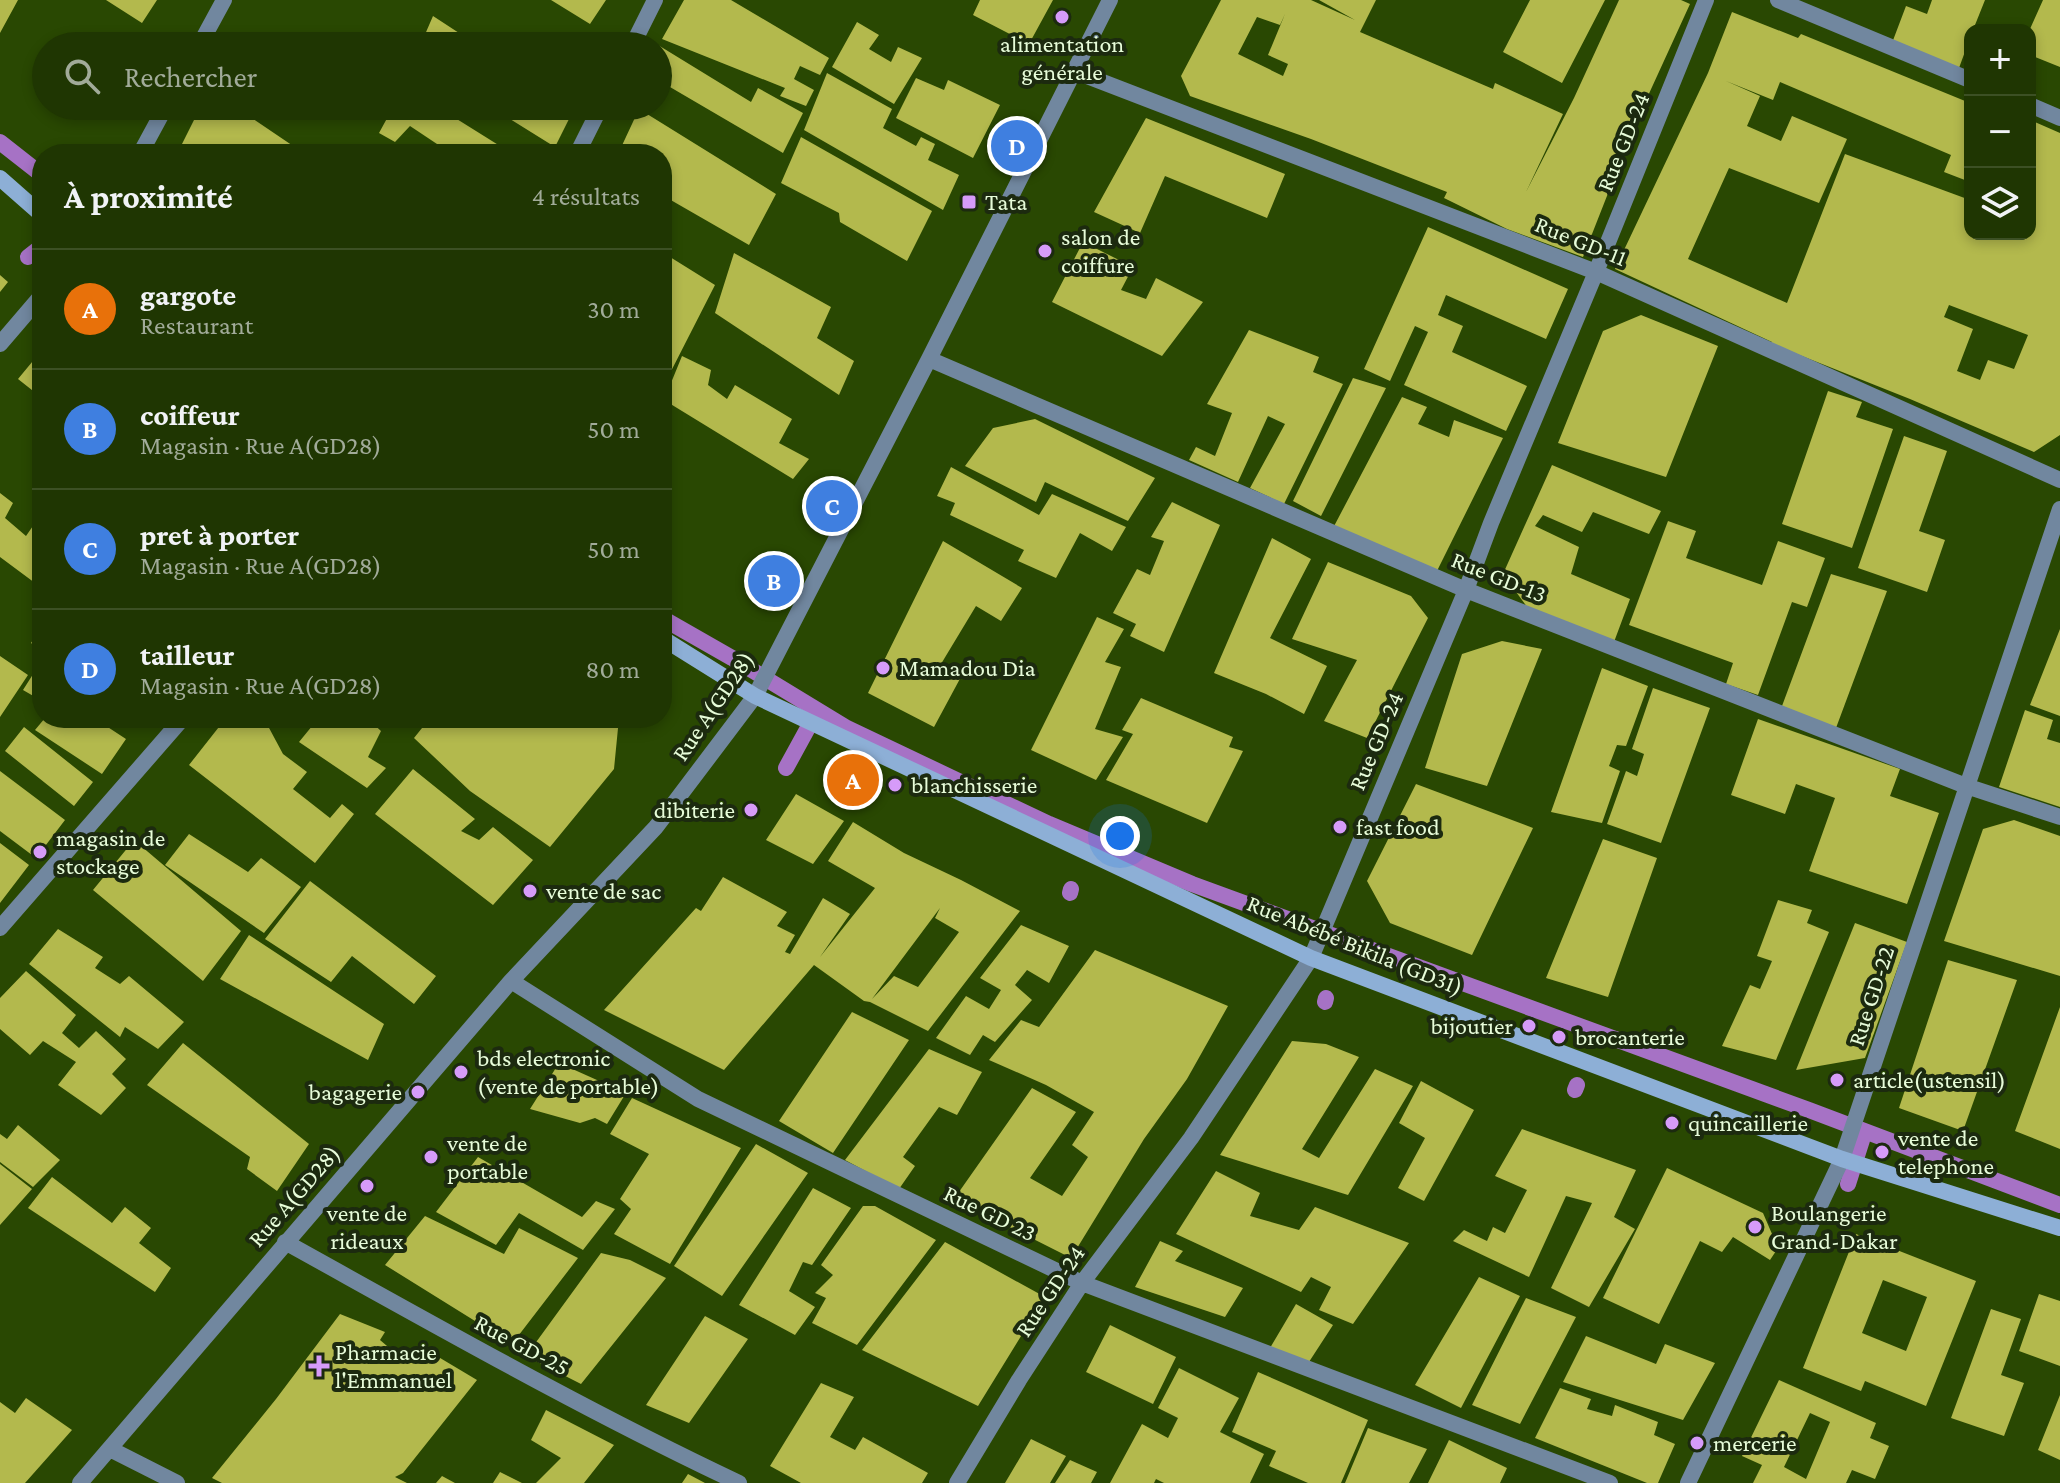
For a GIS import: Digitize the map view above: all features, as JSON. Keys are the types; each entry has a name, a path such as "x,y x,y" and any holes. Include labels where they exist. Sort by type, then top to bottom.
{"main road":[{"path":"0,178 32,206"},
{"name":"Rue Abébé Bikila (GD31)","path":"672,644 755,696 1311,958 1842,1159 2060,1228"}],"street":[{"path":"207,32 224,0"},
{"path":"639,32 655,0"},
{"name":"Rue A(GD28)","path":"80,1483 511,981 656,827 755,696 1110,0"},
{"name":"Rue GD-24","path":"957,1483 1082,1283 1191,1138 1311,958 1466,590 1706,0"},
{"path":"1778,0 1964,78"},
{"name":"Rue GD-11","path":"1074,71 1596,272 2060,480"},
{"path":"2036,108 2060,118"},
{"path":"145,144 158,120"},
{"path":"582,144 594,120"},
{"path":"0,344 32,307"},
{"name":"Rue GD-13","path":"929,359 1466,590 1966,786 2060,817"},
{"name":"Rue GD-22","path":"1688,1483 1842,1159 2060,509"},
{"path":"0,928 174,728"},
{"name":"Rue GD 23","path":"511,981 698,1099 1082,1283 1610,1483"},
{"name":"Rue GD-25","path":"285,1242 659,1445 739,1483"},
{"path":"110,1449 177,1483"}],"building":[{"path":"0,0 18,0 0,33"},
{"path":"106,0 157,0 142,23"},
{"path":"551,0 606,0 590,24"},
{"path":"684,0 731,0 829,58 820,75 800,66 794,79 814,90 806,106 780,96 785,88 672,43 672,32 666,32"},
{"path":"980,0 1053,0 1029,44 973,15"},
{"path":"1221,0 1311,0 1355,20 1319,0 1376,0 1360,32 1493,89 1495,83 1563,114 1526,192 1619,0 1681,0 1690,4 1636,122 1583,257 1507,229 1444,198 1447,192 1190,96 1181,76","holes":["1285,14 1268,55 1288,64 1283,76 1238,54 1257,17 1280,25"]},
{"path":"1530,0 1605,0 1562,83 1503,52"},
{"path":"1932,0 1985,0 1975,24 1964,24 1964,54 1959,68 1892,43 1906,6 1927,14"},
{"path":"2043,0 2060,0 2060,67 2036,57 2036,24 2032,24"},
{"path":"1732,12 1798,38 1801,34 1964,101 1964,180 1944,172 1951,155 1780,82 1773,100 1726,81 1760,96 1747,126 1781,141 1792,116 1847,139 1819,203 1729,168 1688,259 1787,303 1845,154 1964,198 1964,240 2036,240 2036,123 2060,133 2060,435 2034,452 1772,344 1615,269 1708,73","holes":["1949,305 2028,335 2014,369 1988,360 1980,380 1957,371 1973,329 1944,317"]},
{"path":"433,16 458,32 426,32"},
{"path":"857,22 879,35 869,49 891,62 898,47 922,58 894,104 832,67"},
{"path":"672,54 751,102 758,88 803,113 783,153 672,88"},
{"path":"827,73 892,109 883,128 916,146 921,137 935,144 928,160 959,175 943,210 804,130"},
{"path":"916,78 944,90 948,80 1000,105 973,158 896,118"},
{"path":"1146,118 1285,174 1267,218 1165,176 1140,233 1094,212"},
{"path":"194,120 255,120 290,144 182,144"},
{"path":"386,120 458,120 497,144 437,144 410,126 395,142 379,133"},
{"path":"512,120 568,120 556,144 550,144"},
{"path":"634,120 657,120 776,194 749,245 672,201 672,144 623,144"},
{"path":"801,137 932,211 907,261 840,222 839,213 781,183"},
{"path":"1428,227 1568,289 1546,339 1446,295 1438,315 1463,326 1452,352 1527,386 1506,431 1404,385 1428,332 1415,326 1390,381 1364,369"},
{"path":"1083,242 1133,267 1121,290 1146,299 1156,278 1203,302 1162,356 1052,302"},
{"path":"734,253 831,307 817,338 854,361 839,395 715,313"},
{"path":"672,258 715,285 672,369"},
{"path":"0,275 8,282 0,292"},
{"path":"1641,315 1718,346 1666,477 1558,443 1603,331"},
{"path":"1249,330 1319,357 1313,372 1343,384 1284,504 1250,488 1285,424 1268,416 1238,482 1189,460 1196,447 1215,456 1232,413 1207,404"},
{"path":"682,356 711,370 708,385 727,399 735,385 792,419 779,443 809,459 793,479 672,405 672,380"},
{"path":"32,362 32,390 18,379"},
{"path":"1353,378 1386,388 1321,516 1293,501"},
{"path":"1828,391 1862,402 1856,417 1893,429 1852,548 1782,524"},
{"path":"1402,397 1427,407 1418,424 1449,437 1454,420 1503,438 1436,573 1332,530"},
{"path":"1035,419 1155,478 1128,521 1045,482 1036,502 965,466 993,428"},
{"path":"1904,436 1947,451 1919,531 1945,540 1927,592 1858,568"},
{"path":"1552,465 1661,511 1649,534 1593,512 1582,532 1543,515 1535,526 1579,547 1571,574 1630,599 1614,642 1533,615 1503,574"},
{"path":"951,467 1039,515 1052,494 1126,527 1112,551 1080,533 1056,578 1018,561 1024,550 950,515 955,503 937,496"},
{"path":"0,493 13,503 5,518 26,536 32,527 32,581 0,557"},
{"path":"1172,502 1220,525 1164,652 1130,636 1136,624 1113,613 1137,569 1150,575 1164,541 1151,537"},
{"path":"1668,521 1696,531 1686,558 1762,585 1778,541 1825,558 1807,607 1792,602 1758,695 1726,684 1733,663 1629,625"},
{"path":"1272,538 1311,559 1270,638 1327,666 1304,714 1266,694 1214,673"},
{"path":"943,541 1022,588 1001,621 976,606 941,664 962,675 934,727 868,693"},
{"path":"1328,562 1411,596 1428,618 1367,738 1324,721 1357,660 1292,639"},
{"path":"1831,574 1887,591 1836,728 1782,706"},
{"path":"1097,617 1124,629 1105,662 1121,667 1095,729 1123,737 1096,780 1031,750"},
{"path":"2060,629 2060,716 2030,705"},
{"path":"1502,641 1542,649 1487,786 1425,768 1462,654"},
{"path":"0,656 28,675 0,717"},
{"path":"1602,668 1648,686 1626,746 1617,745 1609,766 1620,771 1602,823 1551,812"},
{"path":"32,676 32,695 23,690"},
{"path":"1653,688 1710,708 1661,843 1607,824 1626,771 1637,776 1644,754 1632,749"},
{"path":"1141,698 1233,737 1229,747 1243,751 1207,823 1106,780 1133,734 1122,730"},
{"path":"2025,710 2053,720 2047,739 2060,743 2060,807 1999,787"},
{"path":"1758,719 1900,769 1890,796 1939,813 1907,904 1809,871 1835,798 1796,784 1785,814 1731,795"},
{"path":"24,727 93,782 74,806 5,751"},
{"path":"109,728 126,739 102,774 35,730"},
{"path":"218,728 269,728 283,754 307,772 293,789 330,818 342,804 354,814 315,863 189,765"},
{"path":"310,728 378,728 381,731 368,757 386,768 367,788 299,742"},
{"path":"422,728 618,728 614,769 550,847 470,791 414,738"},
{"path":"413,769 475,819 461,831 479,840 493,827 533,860 493,905 375,814"},
{"path":"0,771 65,820 36,858 0,831"},
{"path":"1416,784 1533,828 1472,955 1390,923 1367,881"},
{"path":"796,794 844,821 813,864 766,840"},
{"path":"2014,820 2060,836 2060,976 1944,941 1983,829"},
{"path":"853,822 904,853 1020,911 928,1031 864,1001 814,965 724,1070 604,1010 696,908 701,911 723,877 787,912 777,926 795,935 785,952 790,954 823,898 850,914 820,957 875,888 828,861","holes":["940,908 935,918 959,932 918,987 894,976 872,999"]},
{"path":"189,834 248,872 261,858 301,887 264,933 165,865"},
{"path":"1603,839 1657,858 1608,997 1546,978"},
{"path":"134,840 241,931 203,981 93,890"},
{"path":"0,843 29,865 0,903"},
{"path":"310,881 436,976 414,1004 352,956 331,982 265,939"},
{"path":"1778,900 1812,910 1807,923 1829,932 1776,1060 1722,1046 1750,985 1760,989 1772,961 1757,956"},
{"path":"1855,923 1907,942 1865,1058 1796,1070"},
{"path":"1021,925 1069,946 1049,983 1027,970 1015,985 1032,1000 995,1042 983,1035 970,1055 936,1038 966,996 989,1009 1001,990 980,978"},
{"path":"58,929 103,957 95,968 120,984 129,976 184,1022 158,1049 125,1027 120,1037 29,964"},
{"path":"249,935 384,1024 368,1060 220,979"},
{"path":"1095,950 1228,1006 1187,1079 1144,1139 1071,1258 954,1199 1032,1088 1076,1112 1030,1178 1062,1196 1088,1157 1072,1145 1094,1112 1046,1085 989,1060 1021,1020 1039,1027"},
{"path":"1948,960 2017,980 1963,1131 1899,1108"},
{"path":"26,971 76,1015 62,1033 79,1048 96,1031 126,1059 112,1074 126,1088 101,1115 58,1085 76,1062 43,1041 30,1055 0,1029 0,998"},
{"path":"2060,1007 2060,1149 2015,1131"},
{"path":"852,1012 909,1040 833,1153 779,1121"},
{"path":"1292,1041 1326,1044 1359,1057 1302,1149 1319,1158 1375,1069 1413,1086 1348,1195 1220,1155"},
{"path":"183,1043 309,1144 277,1191 247,1169 250,1157 147,1085"},
{"path":"929,1049 982,1072 957,1115 939,1107 903,1157 915,1166 899,1189 845,1160"},
{"path":"559,1063 626,1093 607,1124 595,1118 580,1123 530,1109"},
{"path":"1421,1081 1474,1110 1424,1201 1398,1188 1425,1138 1399,1123"},
{"path":"632,1098 741,1148 670,1264 614,1234 631,1209 620,1199 649,1154 610,1134"},
{"path":"18,1125 60,1160 33,1187 0,1162 0,1134 7,1139"},
{"path":"1522,1129 1636,1170 1614,1217 1635,1229 1589,1307 1551,1288 1592,1203 1566,1196 1529,1277 1453,1241 1464,1230 1487,1241 1493,1227 1505,1233 1527,1190 1495,1176"},
{"path":"756,1144 808,1173 722,1296 674,1266"},
{"path":"478,1157 582,1217 596,1201 615,1209 583,1250 519,1213 496,1245 436,1212"},
{"path":"0,1164 32,1189 0,1225"},
{"path":"1667,1168 1763,1213 1778,1248 1770,1260 1733,1237 1722,1252 1700,1241 1659,1324 1603,1298"},
{"path":"1216,1171 1260,1193 1250,1216 1299,1230 1315,1207 1409,1243 1353,1324 1319,1310 1331,1287 1311,1277 1301,1292 1176,1234"},
{"path":"52,1177 112,1223 125,1207 151,1228 139,1243 171,1268 155,1292 28,1208"},
{"path":"813,1188 851,1208 812,1265 803,1262 789,1291 815,1307 795,1335 739,1305"},
{"path":"863,1206 875,1206 936,1240 857,1345 812,1323 826,1298 815,1293 833,1275 821,1265"},
{"path":"425,1216 504,1254 519,1228 578,1258 512,1344 385,1265"},
{"path":"1856,1234 1976,1281 1926,1406 1865,1381 1861,1391 1803,1368","holes":["1883,1280 1927,1297 1906,1351 1862,1333"]},
{"path":"1160,1241 1183,1251 1175,1261 1243,1288 1225,1317 1135,1287"},
{"path":"945,1242 1045,1297 978,1406 862,1350"},
{"path":"601,1253 630,1260 666,1278 581,1384 526,1356"},
{"path":"1479,1277 1520,1296 1461,1408 1415,1385"},
{"path":"2039,1294 2060,1301 2060,1366 2019,1351"},
{"path":"1526,1298 1576,1317 1520,1424 1472,1405"},
{"path":"1296,1304 1333,1325 1307,1365 1270,1348"},
{"path":"1991,1309 2021,1319 2001,1375 2024,1383 2004,1436 1951,1418"},
{"path":"340,1314 385,1332 380,1340 407,1363 420,1346 477,1380 403,1473 395,1477 407,1483 222,1483 212,1478 276,1399"},
{"path":"705,1316 748,1339 689,1423 646,1405"},
{"path":"1110,1325 1176,1357 1153,1404 1086,1372"},
{"path":"1586,1336 1656,1364 1665,1344 1715,1363 1683,1420 1563,1382"},
{"path":"1179,1368 1239,1398 1220,1432 1264,1454 1250,1483 1164,1483 1156,1479 1154,1483 1110,1483 1142,1424 1168,1438 1178,1418 1158,1408"},
{"path":"1258,1372 1368,1420 1341,1483 1308,1483 1269,1466 1276,1451 1232,1432"},
{"path":"1779,1380 1876,1423 1870,1438 1889,1446 1875,1479 1852,1470 1846,1483 1753,1483 1762,1465 1742,1456","holes":["1810,1413 1830,1422 1806,1479 1784,1467"]},
{"path":"821,1383 854,1397 830,1437 855,1450 863,1437 928,1473 922,1483 801,1483 770,1466"},
{"path":"1560,1388 1591,1399 1587,1409 1612,1416 1615,1405 1658,1422 1654,1435 1675,1444 1658,1483 1647,1483 1535,1438"},
{"path":"2060,1395 2060,1460 2038,1450"},
{"path":"26,1398 72,1430 25,1483 0,1483 0,1402 15,1413"},
{"path":"546,1410 614,1445 584,1483 536,1483 561,1458 531,1440"},
{"path":"1368,1428 1427,1449 1409,1483 1345,1483"},
{"path":"1031,1439 1066,1456 1050,1483 1005,1483"},
{"path":"1449,1440 1507,1468 1500,1483 1428,1483"},
{"path":"1070,1460 1097,1472 1091,1483 1055,1483"},
{"path":"500,1472 522,1483 493,1483"},
{"path":"688,1474 705,1483 682,1483"},
{"path":"442,1476 455,1483 436,1483"}],"waterway":[{"path":"0,142 32,167"},
{"path":"28,257 32,254"},
{"path":"672,624 847,728 1049,824 1192,884 2060,1205"},
{"path":"786,768 815,715"},
{"path":"1070,893 1071,889"},
{"path":"1325,1002 1326,998"},
{"path":"1575,1090 1577,1085"},
{"path":"1848,1184 1862,1140"}],"place":[{"name":"alimentation générale","path":"1062,17"},
{"name":"tailleur","path":"1017,146"},
{"name":"Tata","path":"969,202"},
{"name":"salon de coiffure","path":"1045,251"},
{"name":"pret à porter","path":"832,506"},
{"name":"coiffeur","path":"774,581"},
{"name":"Mamadou Dia","path":"883,668"},
{"name":"gargote","path":"853,780"},
{"name":"blanchisserie","path":"895,785"},
{"name":"dibiterie","path":"751,810"},
{"name":"fast food","path":"1340,827"},
{"name":"magasin de stockage","path":"40,852"},
{"name":"vente de sac","path":"530,891"},
{"name":"bijoutier","path":"1529,1026"},
{"name":"brocanterie","path":"1559,1037"},
{"name":"bds electronic (vente de portable)","path":"461,1072"},
{"name":"article(ustensil)","path":"1837,1080"},
{"name":"bagagerie","path":"418,1092"},
{"name":"quincaillerie","path":"1672,1123"},
{"name":"vente de telephone","path":"1882,1152"},
{"name":"vente de portable","path":"431,1157"},
{"name":"vente de rideaux","path":"367,1186"},
{"name":"Boulangerie Grand-Dakar","path":"1755,1227"},
{"name":"Pharmacie l'Emmanuel","path":"319,1366"},
{"name":"mercerie","path":"1697,1443"}]}
